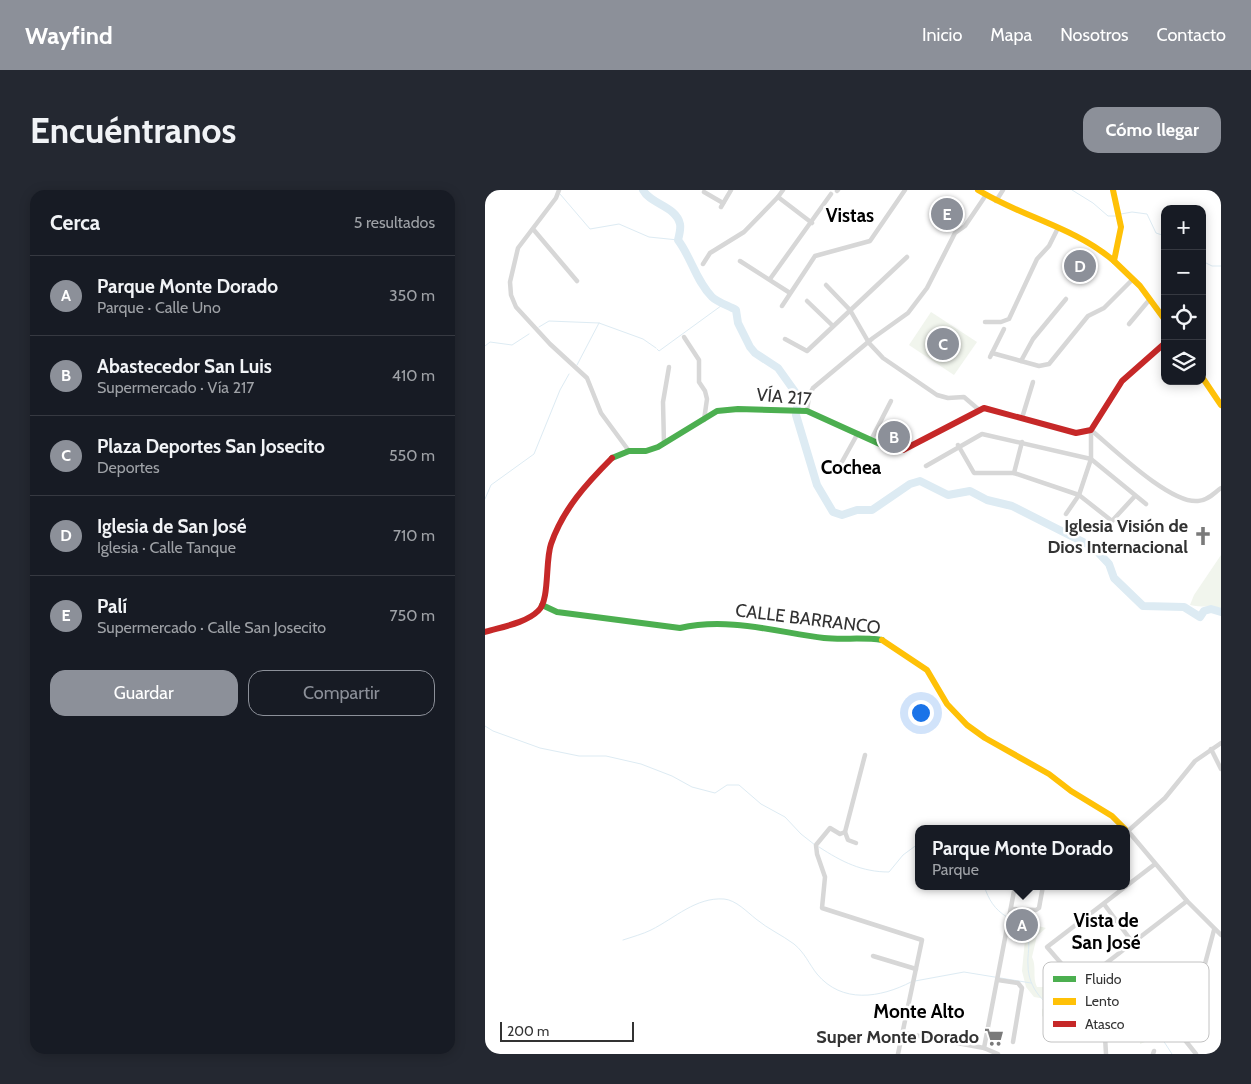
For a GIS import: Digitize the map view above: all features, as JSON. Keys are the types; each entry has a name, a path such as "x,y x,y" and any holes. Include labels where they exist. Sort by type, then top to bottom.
{"main road":[{"path":"978,190 997,201 1088,241 1114,261 1150,299 1161,314"},
{"path":"1113,190 1121,227 1114,261"},
{"path":"979,409 984,408 1076,433 1091,430 1118,385 1133,368 1161,346"},
{"path":"1206,383 1221,405"},
{"name":"VÍA 217","path":"543,605 551,544 572,502 603,465 613,457 629,451 646,451 664,444 717,411 726,409 807,411 889,448 903,450 979,409"},
{"path":"485,632 527,618 543,605"},
{"name":"CALLE BARRANCO","path":"543,605 557,612 680,628 697,624 724,624 825,638 881,640 927,670 947,704 967,725 985,738 1049,774 1071,791 1112,816 1121,825"}],"street":[{"path":"559,190 518,248 510,282 511,295 516,308 587,378 601,413 629,451"},
{"path":"704,192 722,205 731,190"},
{"path":"703,264 710,253 744,232 783,190"},
{"path":"782,306 815,256 870,240 905,190"},
{"path":"997,201 1003,190"},
{"path":"770,279 831,194"},
{"path":"807,411 811,391 908,313 927,288 955,234 965,226 985,195"},
{"path":"778,197 812,223"},
{"path":"985,322 1001,322 1009,319 1037,259 1049,246 1058,228"},
{"path":"533,229 577,281"},
{"path":"785,339 807,351 907,258"},
{"path":"740,260 790,293"},
{"path":"1004,329 991,355 1039,366 1049,364 1088,316 1104,308 1132,280"},
{"path":"826,285 850,310 869,343 883,358 937,395 948,398 964,397 979,409"},
{"path":"1021,361 1033,339 1065,299"},
{"path":"1129,324 1150,299"},
{"path":"807,301 833,326"},
{"path":"684,336 699,360 699,382 705,391 707,399 703,420"},
{"path":"664,444 663,402 669,367"},
{"path":"1022,418 1033,382"},
{"path":"871,440 891,401"},
{"path":"1066,514 1079,495 1091,459 1091,430"},
{"path":"1091,430 1165,490 1184,500 1204,500 1221,488"},
{"path":"838,468 858,433"},
{"path":"926,466 979,433 1091,459 1146,504"},
{"path":"1014,473 1022,442"},
{"path":"958,445 974,472 1014,473 1079,495 1112,521 1135,496"},
{"path":"1130,827 1165,798 1195,761 1221,743"},
{"path":"1211,749 1221,769"},
{"path":"856,843 848,840 845,832 865,755"},
{"path":"845,832 840,834 830,828 816,846 825,877 822,908 922,940 898,1054"},
{"name":"CALLE BARRANCO","path":"1130,835 1187,901 1221,935"},
{"path":"1130,884 1155,864"},
{"path":"984,1048 1014,890"},
{"path":"1011,909 1036,910 1039,908 1042,890"},
{"path":"1060,962 1047,947 1122,890"},
{"path":"1108,962 1187,901"},
{"path":"1104,904 1133,943"},
{"path":"1205,962 1214,930"},
{"path":"873,956 916,969"},
{"path":"998,980 1018,983 1022,988 1013,1042"},
{"path":"903,1033 984,1048 998,1054"},
{"path":"1186,1042 1196,1054"}],"shaded area":[{"path":"931,312 977,342 954,375 909,345"},
{"path":"1221,555 1221,608 1190,605 1194,595"},
{"path":"1015,911 1036,914 1034,925 1046,928 1037,936 1032,957 1035,980 1037,987 1043,987 1043,999 1034,997 1026,987 1022,971 1025,939 1008,935 1011,914"}],"waterway":[{"path":"643,190 646,195 674,213 678,218 680,224 678,240 706,291 714,299 736,310 738,323 750,347 755,353 778,368 798,396 797,408"},
{"path":"1072,190 1093,203 1108,216 1117,216"},
{"path":"560,194 590,229 619,224 649,237 678,240"},
{"path":"1121,214 1132,212 1147,214 1156,233 1161,235"},
{"path":"1206,263 1212,266 1221,266"},
{"path":"657,349 659,351 725,303"},
{"path":"539,327 549,321 599,323 643,339 656,348"},
{"path":"577,365 599,323"},
{"path":"485,346 490,342 512,345 529,334"},
{"path":"485,499 491,485 534,454 560,390 569,374"},
{"path":"796,415 817,485 833,512 842,515 857,510 872,510 910,484 920,481 948,495 970,491 987,500 1012,506 1093,547 1109,564 1114,578 1143,606 1184,607 1200,617 1204,611 1211,609 1221,612"},
{"path":"485,726 493,731 540,748 579,756 606,756 641,764 672,776 692,787 715,793 727,785 739,785 761,804 785,817 801,834 815,845"},
{"path":"819,847 861,868 889,872 903,855 915,846"},
{"path":"986,890 992,904 1007,917"},
{"path":"623,940 651,930 686,909 704,901 724,899 737,904 761,923 798,947 817,974 827,984 838,990 850,994 874,994 887,992 911,982"},
{"path":"1010,919 1022,928 1027,935 1029,942 1029,974 1034,989 1043,999"},
{"path":"915,981 964,972 1031,983"},
{"path":"1164,1042 1172,1054"}],"traffic: fast":[{"path":"612,458 629,451 646,451 658,447 717,411 738,409 807,411 882,445"},
{"path":"542,605 557,612 680,628 698,625 734,625 824,638 882,640"}],"traffic: slow":[{"path":"978,190 1012,208 1082,239 1114,261"},
{"path":"1113,190 1121,227 1114,261 1140,286 1161,315"},
{"path":"1206,383 1221,405"},
{"path":"882,640 927,670 947,704 967,725 985,738 1049,774 1071,791 1112,816 1121,825"}],"traffic: jam":[{"path":"882,445 903,450 984,408 1076,433 1091,430 1122,381 1161,347"},
{"path":"485,632 527,619 542,606 546,590 549,551 556,531 577,497 612,458"}],"place":[{"name":"Palí","path":"947,214"},
{"name":"Iglesia de San José","path":"1080,266"},
{"name":"Plaza Deportes San Josecito","path":"943,344"},
{"name":"Abastecedor San Luis","path":"894,437"},
{"name":"Iglesia Visión de Dios Internacional","path":"1203,536"},
{"name":"Parque Monte Dorado","path":"1022,925"},
{"name":"Super Monte Dorado","path":"994,1037"}],"district":[{"name":"Vistas","path":"850,215"},
{"name":"Cochea","path":"851,467"},
{"name":"Vista de San José","path":"1106,931"},
{"name":"Monte Alto","path":"919,1011"}]}
